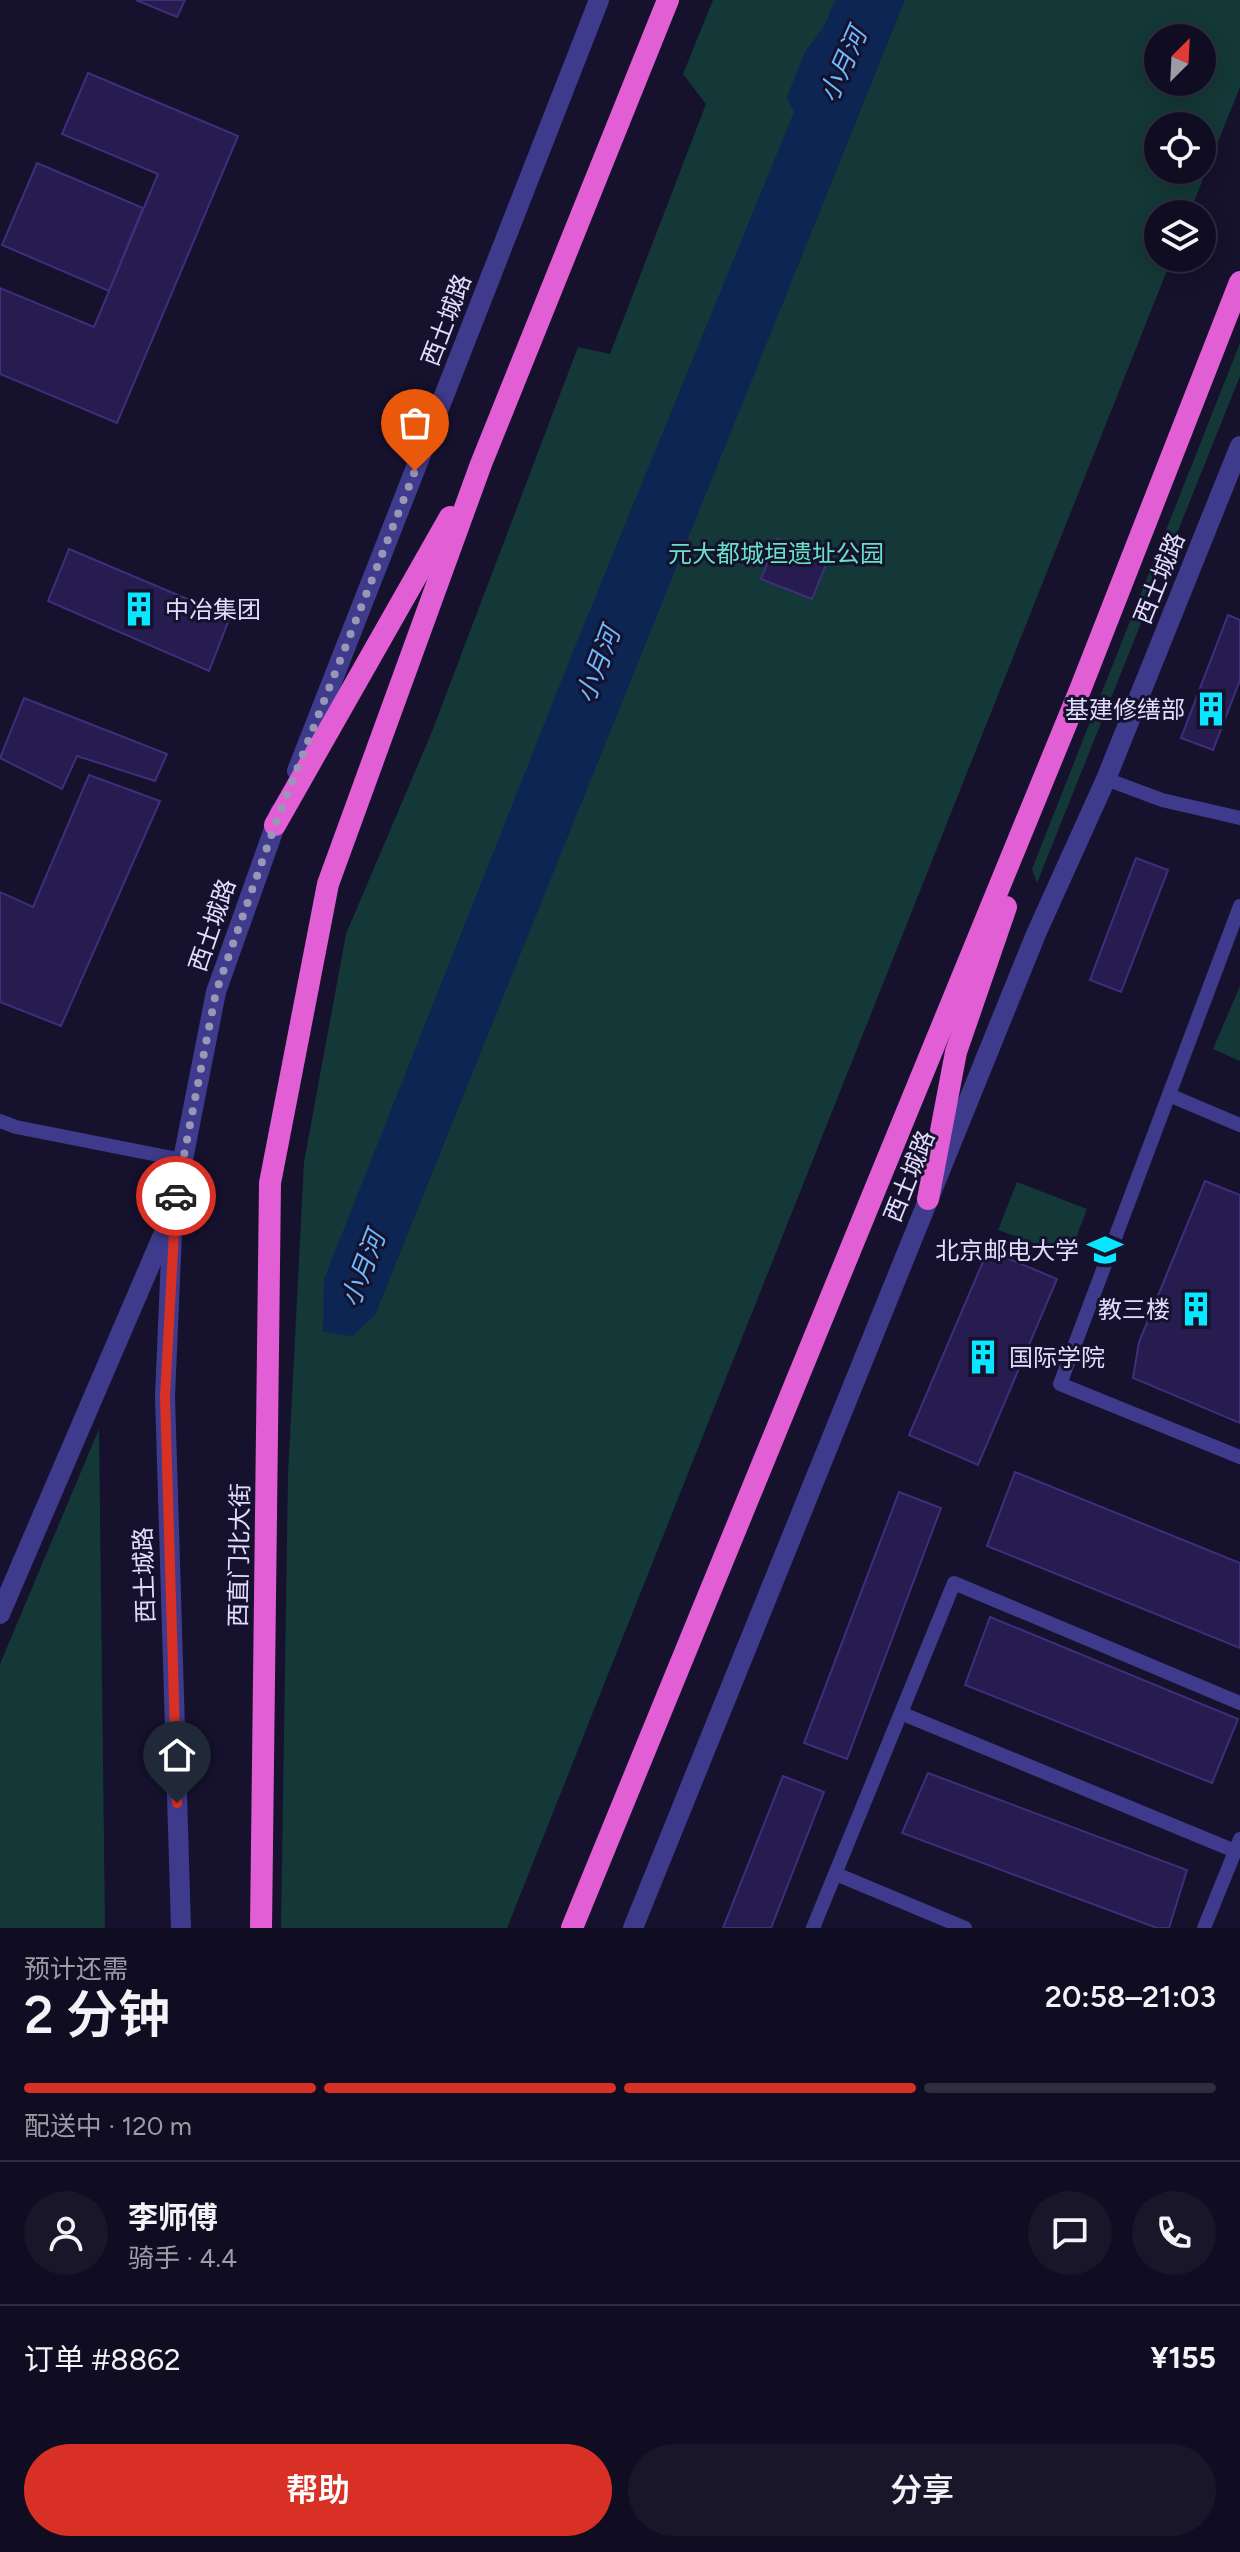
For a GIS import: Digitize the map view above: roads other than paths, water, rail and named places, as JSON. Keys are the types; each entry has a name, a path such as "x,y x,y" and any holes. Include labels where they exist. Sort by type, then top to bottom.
{"highway":[{"path":"275,825 481,464 668,0"},
{"name":"西土城路","path":"572,1928 1080,690 1240,282"},
{"name":"西直门北大街","path":"261,1928 270,1183 328,884 481,464"},
{"path":"928,1199 956,1052 1080,690"}],"street":[{"name":"西土城路","path":"181,1928 165,1396 173,1210 216,992 275,825 599,0"},
{"name":"西土城路","path":"633,1928 1036,934 1106,779 1240,446"},
{"path":"0,1614 173,1210"}],"lane":[{"path":"1106,779 1162,800 1240,818"},
{"path":"1240,906 1060,1384 1240,1457"},
{"path":"1169,1095 1240,1125"},
{"path":"0,1121 16,1127 183,1160"},
{"path":"813,1928 954,1583 1240,1703"},
{"path":"903,1714 1238,1845 1204,1928"},
{"path":"836,1874 965,1928"}],"water":[{"name":"小月河","path":"835,0 905,0 375,1315 352,1336 323,1332 324,1279 572,654 794,112 787,97 805,52 825,25"}],"place":[{"name":"中冶集团","path":"139,609"},
{"name":"基建修缮部","path":"1211,709"},
{"name":"北京邮电大学","path":"1105,1250"},
{"name":"教三楼","path":"1196,1309"},
{"name":"国际学院","path":"983,1357"}],"park label":[{"name":"元大都城垣遗址公园","path":"776,553"}]}
